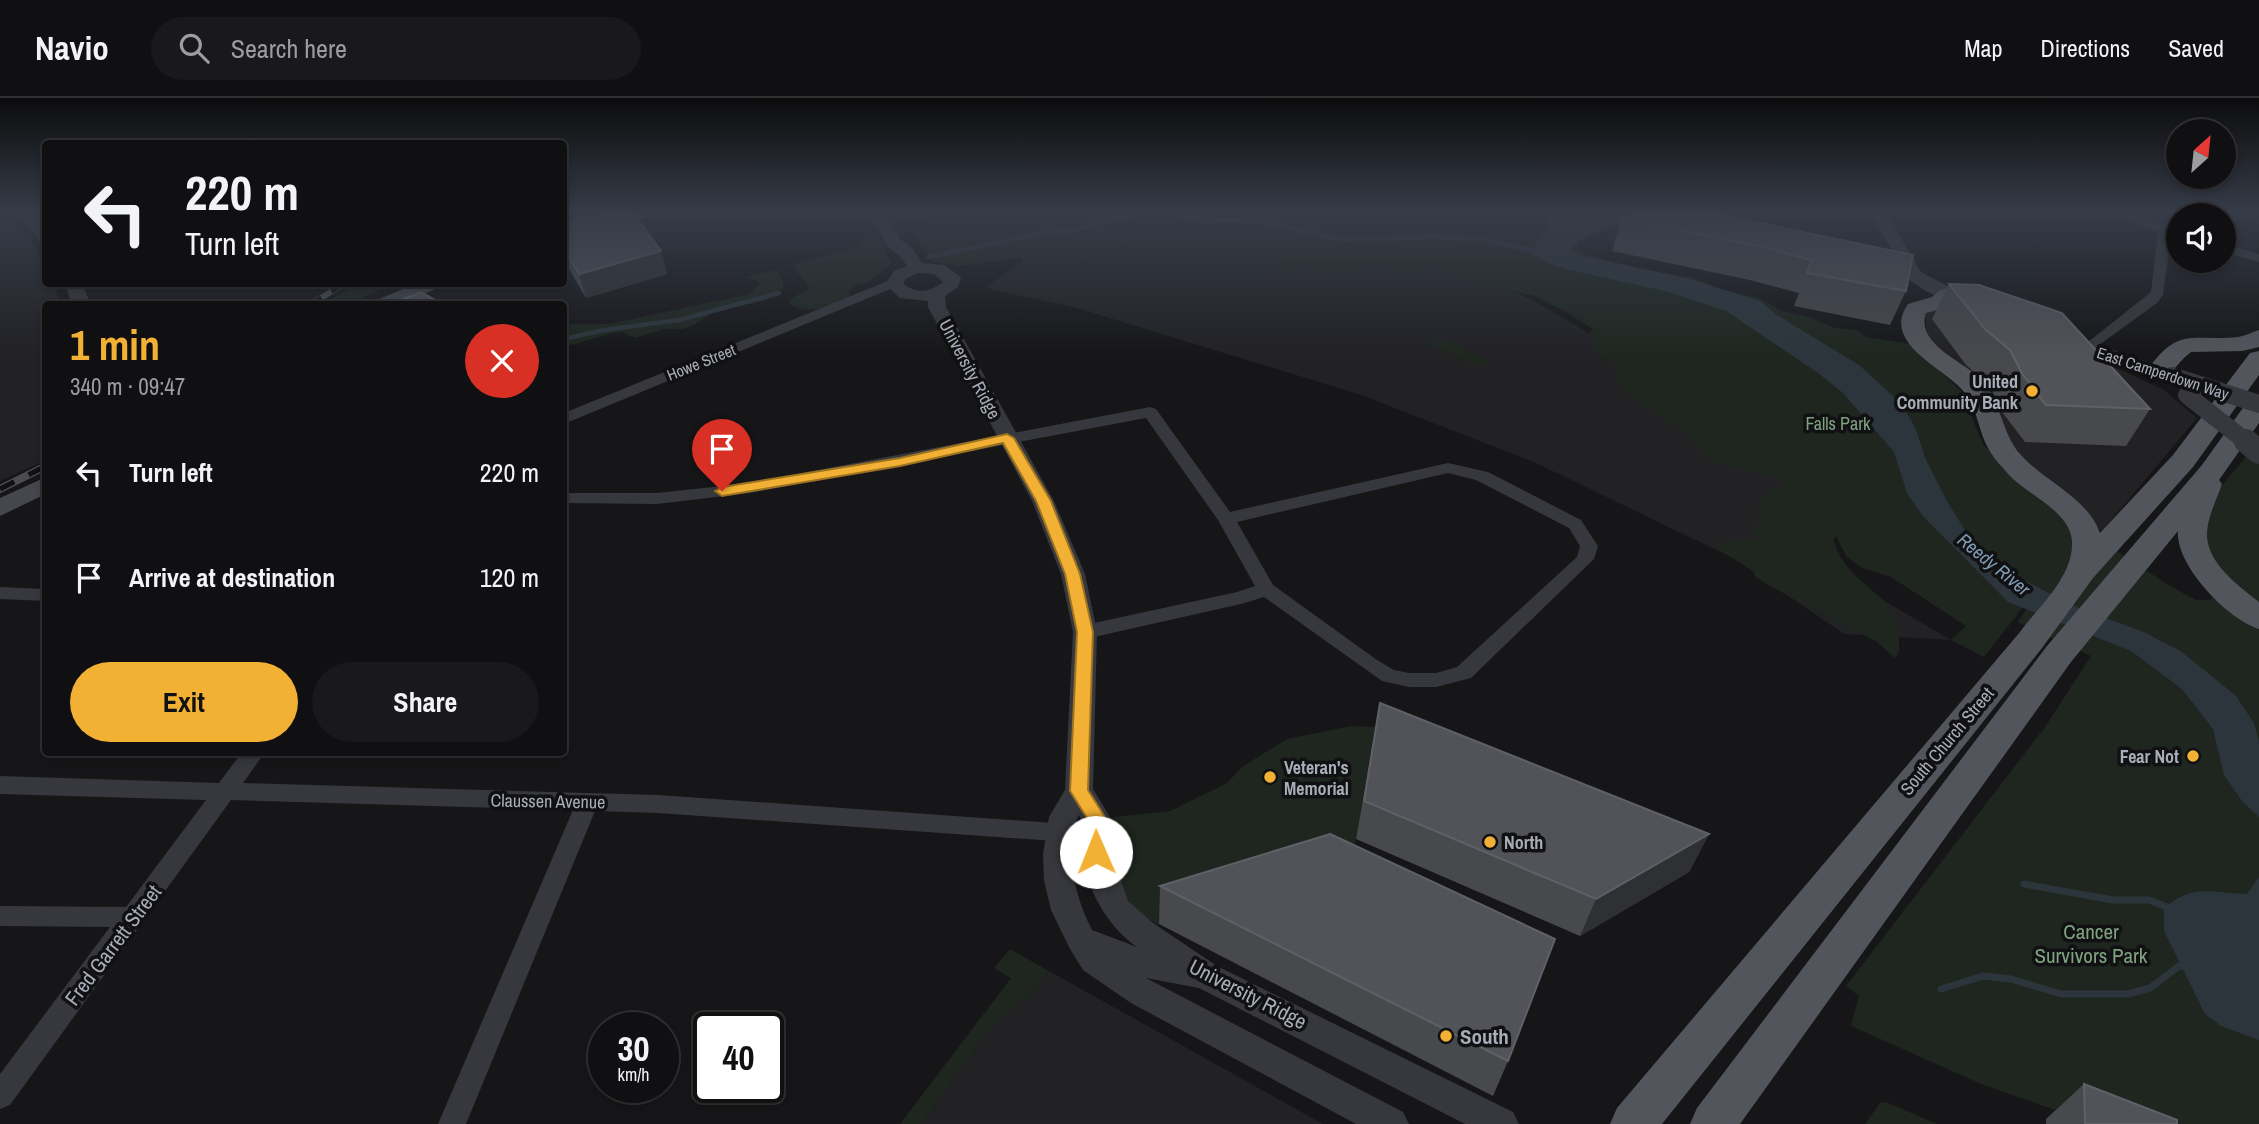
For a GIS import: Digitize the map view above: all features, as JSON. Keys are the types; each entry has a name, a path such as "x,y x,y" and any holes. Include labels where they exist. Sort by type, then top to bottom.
{"main road":[{"path":"375,301 401,287"},
{"path":"391,301 423,287"},
{"path":"1948,295 1940,302 1916,309 1911,322 1913,330 1927,349 1979,393 1992,416 2000,447 2007,457 2030,480 2079,520 2088,544 2077,579"},
{"path":"2165,374 2181,347 2196,344 2251,343 2259,337"},
{"name":"South Church Street","path":"1713,1124 2045,647 2077,579 2183,461 2259,358"},
{"name":"South Church Street","path":"1633,1124 2045,647 2102,600 2212,471 2259,404"},
{"path":"2212,471 2192,534 2194,546 2202,562 2220,584 2259,618"},
{"path":"0,508 42,486"}],"street":[{"path":"895,261 906,282 938,269 952,276 951,285 937,301"},
{"path":"1906,261 1914,275 1948,295 1984,311"},
{"path":"2088,349 2152,300 2158,292 2165,261"},
{"name":"University Ridge","path":"906,282 937,301 1007,438 1043,501 1073,574 1085,632 1079,791 1063,817 1058,854 1059,880 1066,910 1081,939 1094,960 1142,993 1391,1124"},
{"name":"Howe Street","path":"567,418 838,306 906,282"},
{"name":"East Camperdown Way","path":"2046,334 2259,404"},
{"path":"2165,374 2187,395 2259,452"},
{"path":"567,498 669,499 888,464 1007,438 1150,412 1226,519 1266,589 1389,676 1409,680 1436,680 1464,674 1585,559 1589,546 1575,524 1482,477 1448,468 1226,519"},
{"path":"1085,632 1241,598 1266,589"},
{"path":"0,593 42,595"},
{"path":"224,793 251,756"},
{"name":"Claussen Avenue","path":"0,785 658,804 1096,835"},
{"name":"University Ridge","path":"1079,791 1096,817 1096,852 1104,881 1118,910 1142,933 1206,976 1501,1124"},
{"name":"Fred Garrett Street","path":"0,1096 224,793"},
{"path":"452,1124 588,802"},
{"path":"0,916 134,917"},
{"path":"1081,939 1126,958 1166,970 1206,976"}],"shaded area":[{"path":"0,261 42,261 42,287 56,287 58,301 42,301 42,462 0,481"},
{"path":"1023,261 1411,261 1485,278 1536,302 1693,394 1752,447 1819,527 1836,563 1888,603 1951,640 1844,634 1733,558 1534,462 1361,395 1077,308 985,288"},
{"path":"1946,306 2117,368 2164,390 2197,418 2102,531 2088,525 2045,486 1927,335 1925,311"},
{"path":"1049,971 1323,1124 921,1124 990,1029 1033,993"}],"green space":[{"path":"890,261 891,264 868,282 854,286 849,297 834,304 806,310 791,305 789,300 810,288 793,267 800,262"},
{"path":"931,261 998,261 959,266"},
{"path":"1272,261 1611,261 1649,271 1696,278 1719,289 1758,298 1782,311 1809,317 1835,328 1857,330 1866,337 1911,344 1961,391 1983,444 2012,475 2097,538 2170,586 2196,600 2211,600 2214,593 2259,628 2259,1124 2095,1124 1981,1084 1851,1026 1859,996 1846,986 2045,727 2091,656 2017,622 2041,590 2038,588 1984,657 1951,640 1966,626 1891,577 1862,568 1846,556 1836,536 1834,540 1845,564 1880,598 1895,618 1899,651 1895,658 1876,641 1768,585 1754,576 1755,571 1714,547 1728,541 1754,539 1754,526 1759,523 1757,514 1761,497 1772,489 1784,486 1775,478 1716,463 1700,451 1681,429 1638,403 1617,383 1617,367 1597,354 1593,336 1589,331 1594,330 1566,312 1535,296 1487,285 1436,267 1415,275 1371,268 1355,276 1298,269 1296,274 1279,273 1265,266"},
{"path":"776,270 783,280 783,288 768,299 716,310 696,324 683,329 664,329 635,338 622,332 613,333 567,346 567,324 609,324 750,294 760,283 748,277"},
{"path":"352,287 386,287 355,301 329,301"},
{"path":"1443,339 1490,361 1480,368 1431,345"},
{"path":"2248,454 2259,464 2259,608 2217,565 2209,553 2202,525 2214,497"},
{"path":"1351,726 1375,727 1352,862 1157,925 1117,896 1105,818 1170,811 1227,783 1242,767 1287,739"},
{"path":"1010,949 1049,971 1033,993 990,1029 921,1124 900,1124 1011,978 994,968"},
{"path":"1886,1102 1937,1124 1865,1124 1880,1103"}],"water":[{"name":"Reedy River","path":"1545,261 1605,261 1687,278 1760,301 1777,315 1859,365 1893,396 1908,415 1926,460 1947,501 1968,535 1996,566 2081,609 2144,632 2182,652 2236,696 2254,723 2259,741 2259,817 2242,801 2224,775 2213,729 2182,689 2131,651 2008,602 1922,515 1907,493 1894,452 1843,393 1818,373 1726,311 1669,292"},
{"path":"2259,877 2259,1040 2221,1026 2205,1014 2164,931 2164,908 2194,892 2247,894"}],"building":[{"path":"571,261 626,261 579,274"},
{"path":"1812,261 1912,261 1906,291 1807,273"},
{"path":"1949,284 1979,285 2062,313 2150,409 2046,405 2023,375 2010,350 1985,329"},
{"path":"421,292 437,301 398,301"},
{"path":"1380,703 1709,834 1596,899 1364,801"},
{"name":"South","path":"1330,834 1555,939 1508,1061 1160,886"},
{"path":"2084,1084 2177,1120 2177,1124 2085,1124"}],"waterway":[{"path":"567,338 604,330 679,320 779,293"},
{"path":"2024,884 2113,900 2149,900 2172,909"},
{"path":"1941,989 1983,976 2011,979 2061,994 2128,994 2150,988 2179,966 2187,967"}],"railway":[{"path":"316,301 339,287"},
{"path":"0,489 42,468"}],"place":[{"name":"United Community Bank","path":"2032,391"},
{"name":"Fear Not","path":"2193,756"},
{"name":"Veteran's Memorial","path":"1270,777"},
{"name":"North","path":"1490,842"},
{"name":"South","path":"1446,1036"}],"route":[{"path":"722,491 900,462 1007,438 1043,501 1073,574 1085,632 1079,791 1096,817 1096,852"}],"park label":[{"name":"Falls Park","path":"1838,423"},
{"name":"Cancer Survivors Park","path":"2091,943"}]}
